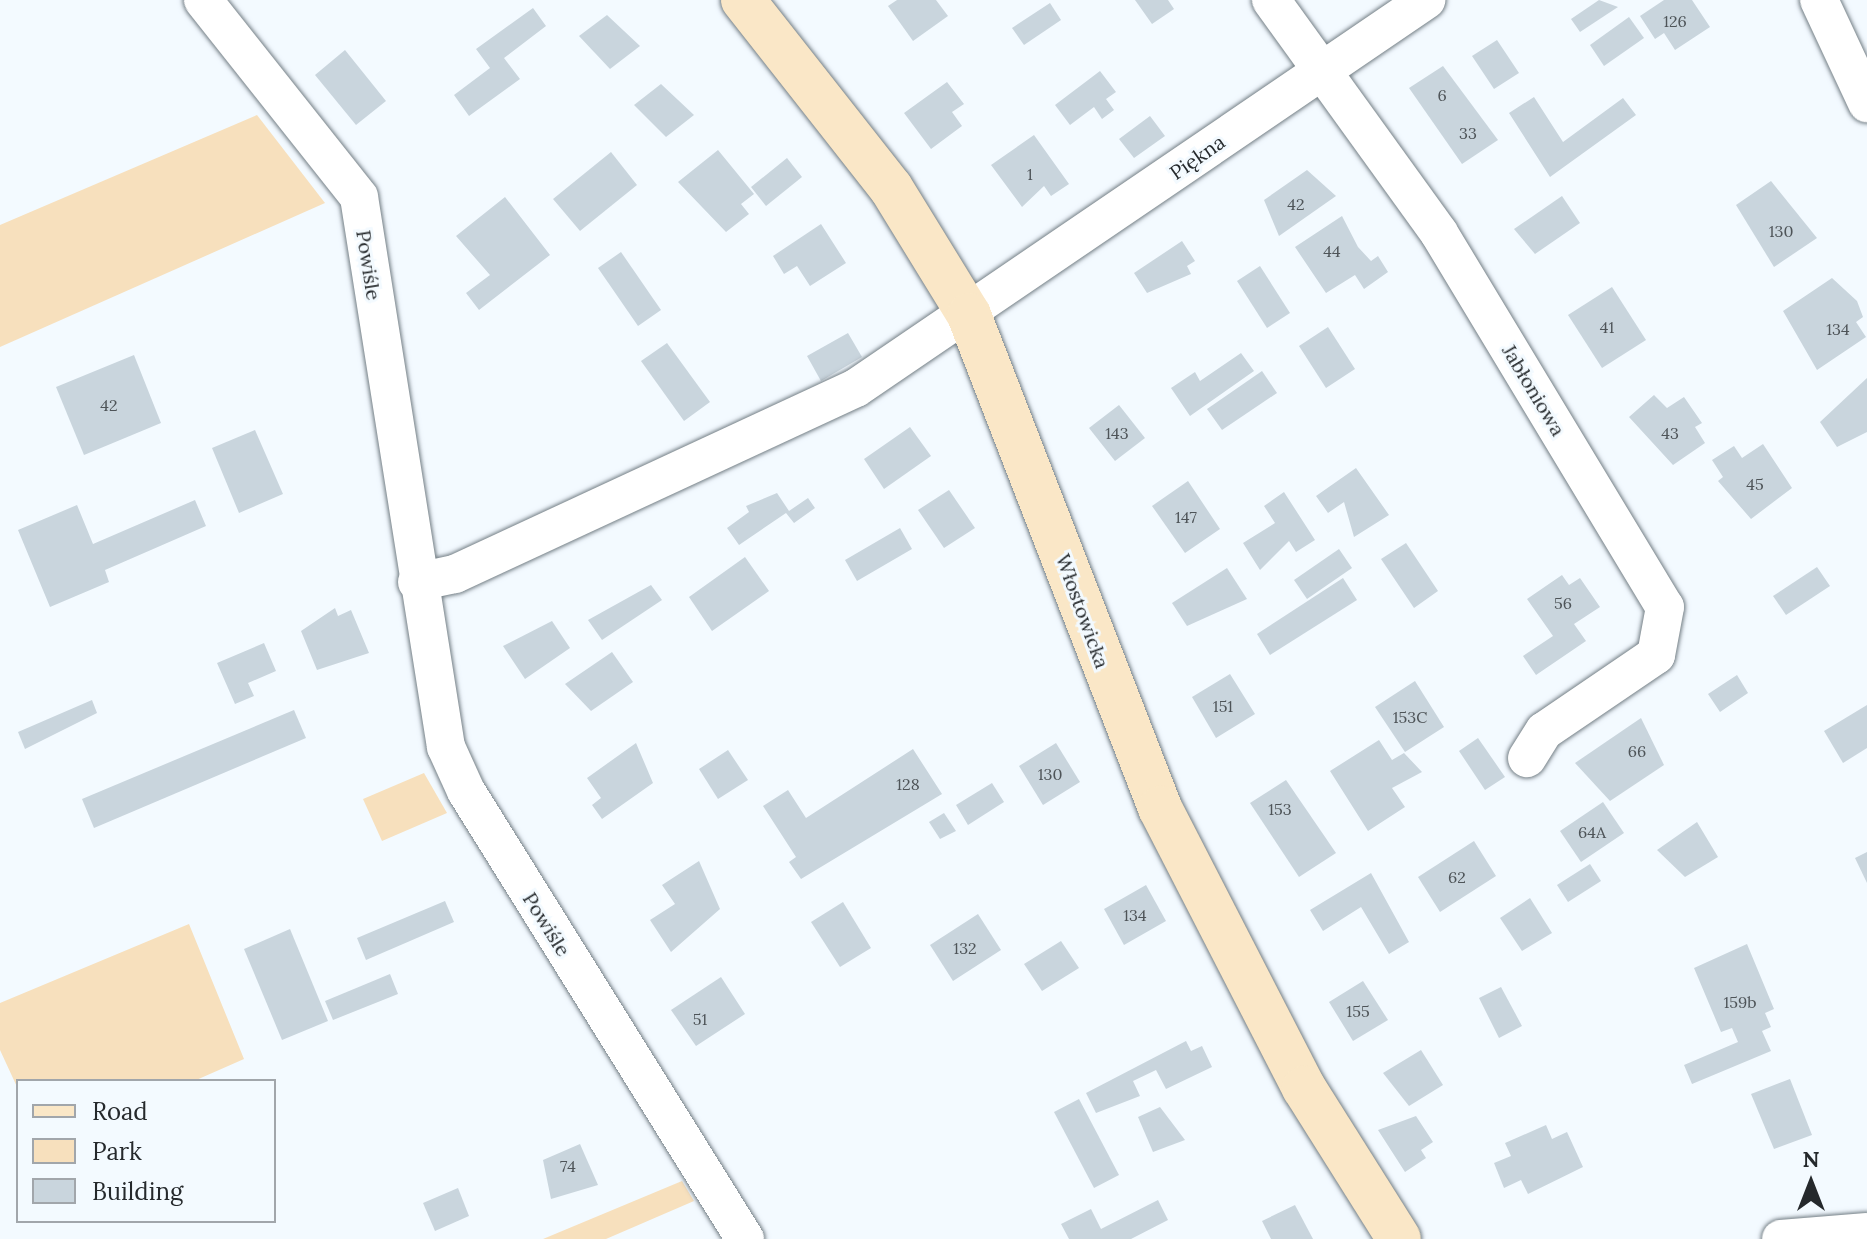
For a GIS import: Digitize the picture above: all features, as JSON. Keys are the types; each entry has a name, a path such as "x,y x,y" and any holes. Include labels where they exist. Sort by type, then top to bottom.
{"main road":[{"name":"Włostowicka","path":"743,0 891,188 969,315 1160,808 1304,1088 1399,1239"}],"street":[{"name":"Powiśle","path":"203,0 359,197 431,691 466,791 745,1239"},
{"name":"Jabłoniowa","path":"1271,0 1439,233 1665,607 1656,655 1544,731 1527,758"},
{"name":"Piękna","path":"969,315 1426,0"},
{"path":"1819,0 1867,103"},
{"path":"417,582 455,574 667,470 808,413 969,315"},
{"path":"1781,1239 1867,1232"}],"green space":[{"path":"257,115 325,203 0,347 0,225"},
{"path":"424,773 447,813 382,841 363,799"},
{"path":"189,924 244,1059 199,1079 16,1079 16,1085 0,1050 0,1003"},
{"path":"682,1181 694,1201 606,1239 543,1239"}],"building":[{"path":"897,0 936,0 948,16 913,41 888,6"},
{"path":"1135,0 1168,0 1174,9 1152,24"},
{"path":"1599,0 1618,7 1580,32 1571,19"},
{"path":"1664,0 1692,0 1710,27 1675,50 1664,33 1655,39 1640,16"},
{"path":"1050,3 1061,20 1024,45 1012,28"},
{"path":"533,8 546,26 504,58 520,79 469,116 454,95 490,68 476,49"},
{"path":"607,15 640,46 610,69 579,36"},
{"path":"1629,17 1644,38 1604,66 1590,45"},
{"path":"1497,40 1519,73 1494,89 1472,56"},
{"path":"345,50 386,101 356,125 315,75"},
{"path":"1443,66 1498,140 1462,164 1409,88"},
{"path":"1100,71 1116,92 1106,99 1114,110 1102,119 1094,107 1070,125 1055,105"},
{"path":"947,82 964,104 952,112 962,126 931,149 904,113"},
{"path":"661,84 694,115 666,137 634,105"},
{"path":"1534,97 1563,142 1623,98 1636,115 1550,177 1509,113"},
{"path":"1150,116 1165,136 1134,158 1119,139"},
{"path":"1034,135 1069,184 1051,196 1044,186 1022,207 991,165"},
{"path":"718,150 754,194 741,204 749,214 726,232 678,182"},
{"path":"611,152 637,185 580,231 553,199"},
{"path":"787,158 802,177 766,206 751,187"},
{"path":"1307,170 1336,196 1279,236 1264,200"},
{"path":"1771,181 1817,238 1774,267 1736,205"},
{"path":"1562,196 1580,223 1535,254 1514,229"},
{"path":"505,197 550,255 479,310 466,293 490,275 456,236"},
{"path":"1342,216 1358,247 1371,261 1378,256 1388,272 1364,289 1355,275 1326,293 1295,247"},
{"path":"821,224 846,263 810,286 797,266 784,274 773,256"},
{"path":"1182,241 1195,261 1187,266 1191,274 1147,293 1134,273"},
{"path":"621,252 661,310 638,326 598,268"},
{"path":"1260,266 1290,313 1267,328 1237,281"},
{"path":"1832,278 1857,301 1863,317 1856,322 1866,337 1817,370 1783,311"},
{"path":"1612,287 1646,340 1602,368 1568,315"},
{"path":"1328,327 1355,369 1326,388 1299,346"},
{"path":"848,333 862,357 821,381 807,356"},
{"path":"667,343 710,402 684,421 641,361"},
{"path":"1241,353 1254,371 1190,416 1171,388 1195,372 1200,381"},
{"path":"134,355 161,423 84,455 56,387"},
{"path":"1262,371 1277,393 1222,430 1207,409"},
{"path":"1867,378 1867,432 1837,447 1820,422"},
{"path":"1654,395 1667,408 1684,397 1702,423 1695,427 1705,443 1673,465 1629,417"},
{"path":"1119,405 1145,438 1115,461 1089,428"},
{"path":"910,427 931,456 884,489 864,459"},
{"path":"255,430 283,494 239,513 212,448"},
{"path":"1763,444 1792,488 1751,519 1718,481 1723,477 1712,460 1734,446 1742,458"},
{"path":"1356,468 1389,515 1354,537 1344,502 1328,513 1316,496"},
{"path":"1188,481 1220,529 1185,553 1152,506"},
{"path":"949,490 975,528 944,548 918,510"},
{"path":"1284,492 1315,540 1296,552 1289,541 1260,570 1243,543 1275,523 1264,506"},
{"path":"777,493 789,511 808,498 815,508 794,523 786,513 739,545 727,528 749,512 746,506"},
{"path":"195,500 206,526 105,570 109,582 50,607 18,530 77,505 93,544"},
{"path":"900,528 912,549 857,581 845,560"},
{"path":"1406,543 1438,591 1414,608 1381,559"},
{"path":"1339,549 1352,568 1307,599 1294,580"},
{"path":"745,557 769,591 712,631 689,597"},
{"path":"1817,567 1830,586 1786,615 1773,596"},
{"path":"1227,568 1247,599 1187,626 1172,603"},
{"path":"1562,575 1569,585 1580,578 1600,607 1574,624 1586,641 1536,675 1523,656 1553,636 1527,599"},
{"path":"1343,578 1357,600 1270,655 1257,634"},
{"path":"651,585 662,600 602,640 588,620"},
{"path":"335,608 338,616 351,610 369,653 317,670 301,631"},
{"path":"552,621 570,648 525,679 503,646"},
{"path":"264,643 276,671 248,683 254,696 235,704 217,663"},
{"path":"612,652 633,682 591,711 565,684"},
{"path":"1230,674 1255,714 1216,738 1192,697"},
{"path":"1737,675 1748,693 1720,712 1708,694"},
{"path":"1415,681 1444,727 1405,752 1375,707"},
{"path":"92,700 97,713 25,749 18,732"},
{"path":"1867,705 1867,748 1843,763 1824,731"},
{"path":"294,710 306,738 94,828 82,799"},
{"path":"1641,718 1664,765 1610,801 1575,763"},
{"path":"1478,738 1505,777 1485,790 1459,751"},
{"path":"1379,740 1392,760 1404,753 1422,772 1392,788 1405,807 1368,831 1330,771"},
{"path":"636,743 653,783 602,819 592,805 601,798 587,778"},
{"path":"1056,743 1080,782 1043,805 1019,766"},
{"path":"913,749 942,794 801,879 789,862 796,857 763,806 788,790 806,818"},
{"path":"728,750 748,780 718,799 699,769"},
{"path":"1286,780 1336,853 1299,877 1250,803"},
{"path":"992,783 1004,802 968,825 956,805"},
{"path":"1603,802 1624,833 1581,862 1560,831"},
{"path":"944,813 956,831 940,839 929,822"},
{"path":"1697,822 1718,857 1685,877 1657,850"},
{"path":"1474,841 1496,876 1440,912 1418,877"},
{"path":"1867,852 1867,883 1855,858"},
{"path":"699,861 720,909 671,952 650,920 675,904 662,885"},
{"path":"1590,864 1601,881 1568,902 1557,885"},
{"path":"1371,873 1409,942 1389,954 1361,907 1323,931 1310,910"},
{"path":"1146,885 1166,921 1124,945 1104,909"},
{"path":"1530,898 1552,933 1522,951 1500,918"},
{"path":"445,901 454,922 366,960 357,938"},
{"path":"843,902 871,948 840,967 811,922"},
{"path":"978,914 1001,950 953,981 930,945"},
{"path":"290,929 328,1021 282,1040 244,949"},
{"path":"1061,941 1079,968 1042,991 1024,964"},
{"path":"1747,944 1774,1009 1765,1013 1771,1027 1762,1031 1771,1051 1692,1084 1684,1065 1738,1042 1732,1028 1721,1032 1694,968"},
{"path":"390,974 398,994 333,1020 325,1001"},
{"path":"721,977 745,1014 696,1046 671,1010"},
{"path":"1363,981 1388,1020 1353,1041 1329,1002"},
{"path":"1501,987 1522,1026 1499,1038 1479,998"},
{"path":"1186,1041 1191,1051 1202,1046 1212,1067 1166,1089 1156,1070 1133,1081 1140,1096 1096,1113 1086,1093"},
{"path":"1421,1050 1443,1085 1409,1106 1383,1073"},
{"path":"1790,1079 1812,1135 1774,1149 1751,1094"},
{"path":"1079,1099 1119,1175 1094,1188 1054,1112"},
{"path":"1160,1107 1185,1140 1153,1152 1138,1117"},
{"path":"1416,1116 1433,1142 1421,1150 1426,1158 1405,1172 1378,1130"},
{"path":"1546,1125 1552,1139 1567,1132 1583,1167 1528,1194 1521,1180 1504,1188 1494,1163 1511,1156 1505,1143"},
{"path":"580,1144 598,1185 551,1199 543,1160"},
{"path":"458,1188 469,1216 435,1231 423,1203"},
{"path":"1158,1200 1168,1220 1131,1239 1069,1239 1061,1224 1091,1209 1101,1229"},
{"path":"1295,1205 1313,1239 1271,1239 1262,1221"}]}
